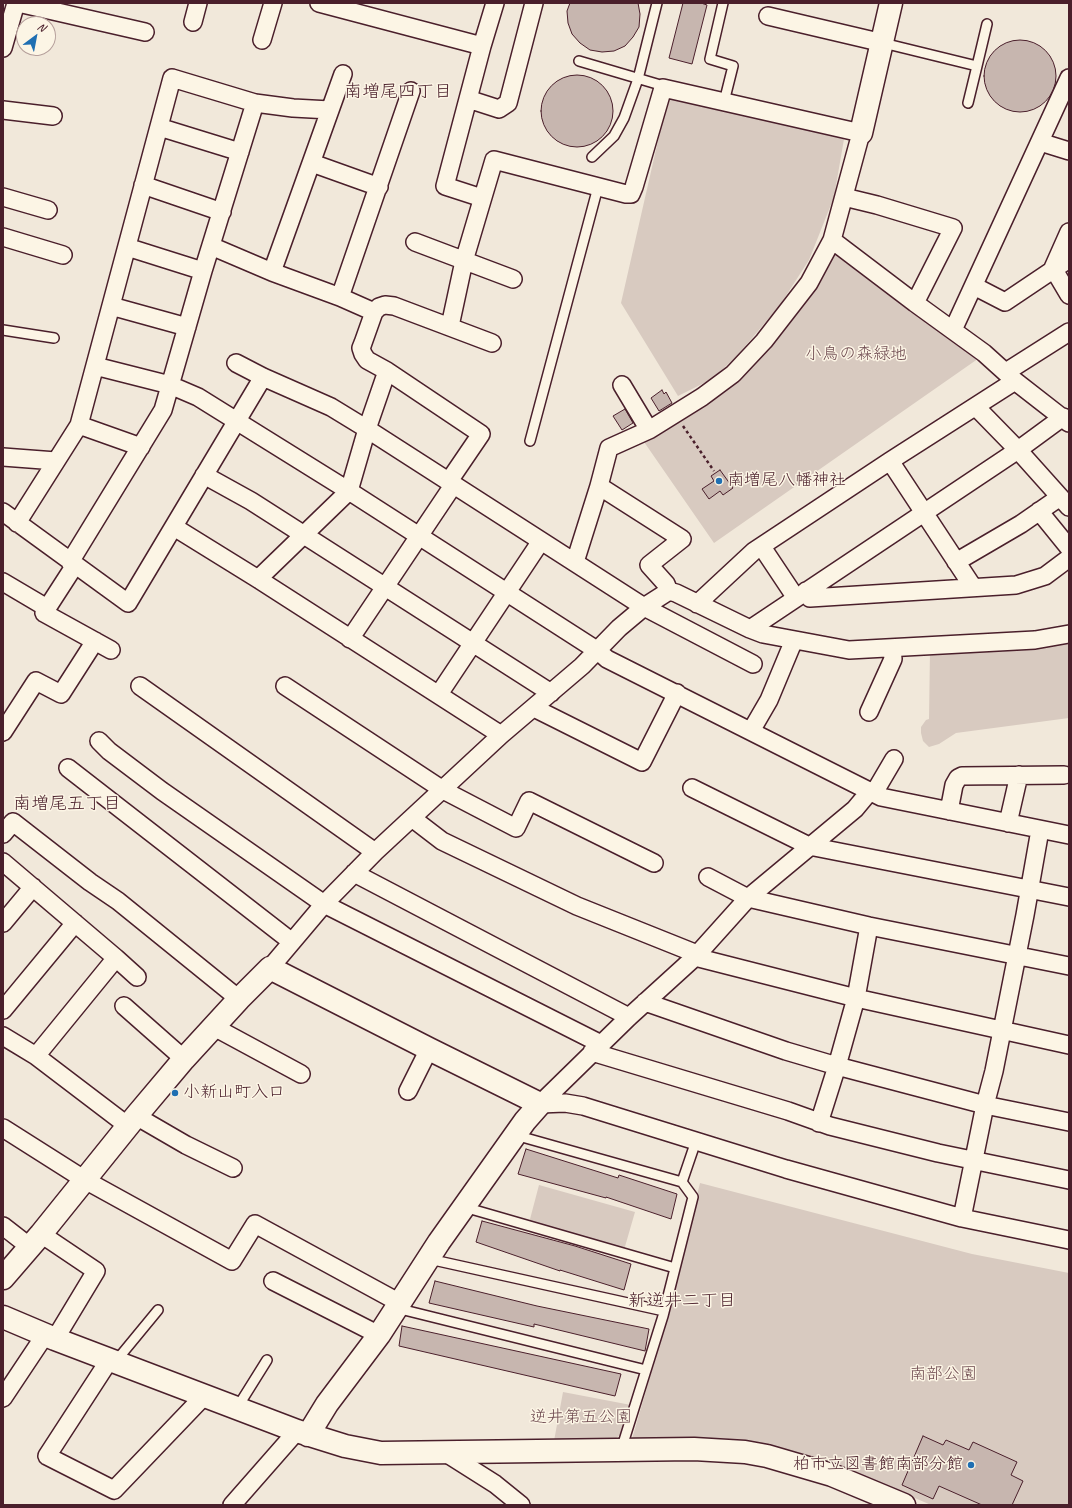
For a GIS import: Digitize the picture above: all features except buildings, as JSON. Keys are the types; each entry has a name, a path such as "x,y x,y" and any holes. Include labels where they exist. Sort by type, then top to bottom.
{"street":[{"path":"4,40 17,3 145,32"},
{"path":"193,22 198,3"},
{"path":"262,40 273,3"},
{"path":"319,3 482,46"},
{"path":"482,198 446,186 482,46 495,3"},
{"path":"468,99 499,109 508,103 534,3"},
{"path":"575,562 599,486 609,448 649,430 702,397 733,374 764,341 809,283 832,240 861,133 891,3"},
{"path":"768,16 883,43"},
{"path":"272,272 343,74"},
{"path":"17,523 79,424 172,78 255,103 293,108 330,110"},
{"path":"953,330 1040,142 1062,109 1069,78"},
{"path":"450,326 464,261 494,160 626,194 631,194 663,88 861,133"},
{"path":"340,297 412,90"},
{"path":"111,650 44,613 163,410 203,271 255,103"},
{"path":"3,110 53,116"},
{"path":"158,127 240,152"},
{"path":"1040,142 1069,151"},
{"path":"312,162 379,187"},
{"path":"143,185 222,212"},
{"path":"3,197 48,210"},
{"path":"844,198 877,205 953,228 915,303"},
{"path":"1053,268 1069,232"},
{"path":"3,237 63,255"},
{"path":"750,629 923,512 1018,450 1065,415 1011,377 984,353 832,240"},
{"path":"416,242 513,279"},
{"path":"211,246 272,272 340,297 374,312"},
{"path":"127,247 203,271"},
{"path":"974,286 1005,302 1053,268 1069,259"},
{"path":"1053,268 1069,295"},
{"path":"350,639 419,536 481,434 387,371 367,360 361,348 374,312 379,307 385,305 394,306 492,343"},
{"path":"111,306 187,327"},
{"path":"698,604 762,546 890,461 976,407 1011,377 1069,332"},
{"path":"236,363 263,377 332,407 644,607 753,664"},
{"path":"95,366 170,385 198,397 349,491 598,651 607,659 881,797 1069,835"},
{"path":"258,580 349,491 367,429 387,371"},
{"path":"3,512 128,603 263,377"},
{"path":"622,386 649,430"},
{"path":"956,562 1039,511 1064,502 1018,450 976,407"},
{"path":"79,424 141,447"},
{"path":"3,457 56,461"},
{"path":"890,461 972,587"},
{"path":"204,475 251,501 304,534 551,693"},
{"path":"599,486 682,539 649,565 666,584 669,592"},
{"path":"1039,511 1069,548"},
{"path":"174,527 439,694 501,735"},
{"path":"439,694 541,541"},
{"path":"762,546 801,595 810,598 972,587 1016,586 1045,576 1069,558"},
{"path":"3,582 47,608"},
{"path":"3,1278 36,1240 184,1059 239,999 270,968 324,904 375,852 501,735 598,651 619,628 644,607 669,592 676,593 750,629 764,634 849,650 1035,640 1069,634"},
{"path":"752,731 769,700 794,640"},
{"path":"3,732 36,681 61,694 95,641"},
{"path":"869,712 893,659 892,648"},
{"path":"140,686 375,852"},
{"path":"285,686 443,790 516,828 529,802 654,863"},
{"path":"534,708 642,762 677,693"},
{"path":"99,741 109,751 324,904 596,1048 788,1111 819,1123 973,1161 1069,1180"},
{"path":"235,1504 302,1433 327,1404 379,1335 428,1258 525,1121 540,1104 596,1048 696,956 748,898 872,792 894,758"},
{"path":"68,768 292,942"},
{"path":"1008,823 1019,775"},
{"path":"949,811 954,785 958,778 962,776 1064,775"},
{"path":"692,788 809,846 1069,897"},
{"path":"412,818 442,841 577,906 696,956 856,998 1069,1045"},
{"path":"3,834 13,822 90,882 118,901 239,999"},
{"path":"962,1218 985,1105 994,1071 1040,830"},
{"path":"3,862 137,977"},
{"path":"354,873 629,1017"},
{"path":"708,877 748,898 869,926 1069,966"},
{"path":"3,923 33,887"},
{"path":"3,1010 75,923"},
{"path":"819,1123 838,1066 856,998 869,926"},
{"path":"36,1056 116,958"},
{"path":"270,968 540,1104 564,1103 583,1106 786,1169 962,1218 1069,1240"},
{"path":"645,1002 838,1066 985,1105 1069,1122"},
{"path":"124,1006 184,1059"},
{"path":"214,1027 301,1074"},
{"path":"3,1036 36,1056 132,1121 233,1168"},
{"path":"408,1091 429,1049"},
{"path":"3,1128 85,1180 232,1261 255,1224 398,1305"},
{"path":"3,1226 36,1240 96,1271 50,1337 3,1398"},
{"path":"273,1281 379,1335"},
{"path":"3,1317 50,1337 302,1433 345,1446 381,1453 694,1449 745,1452 767,1456 832,1475 904,1505"},
{"path":"113,1360 47,1456 114,1490 205,1396"},
{"path":"446,1453 495,1484 521,1505"}],"lane":[{"path":"592,157 614,136 620,128 638,79 657,3"},
{"path":"723,3 710,60 733,66 724,102"},
{"path":"968,104 987,24"},
{"path":"883,43 977,66"},
{"path":"579,61 658,84 663,88"},
{"path":"530,442 598,187"},
{"path":"3,330 54,338"},
{"path":"515,1135 682,1182 693,1197 664,1311 621,1451"},
{"path":"682,1182 696,1141"},
{"path":"464,1207 675,1268"},
{"path":"428,1258 664,1311"},
{"path":"398,1305 646,1370"},
{"path":"113,1360 158,1310"},
{"path":"237,1408 268,1360"}],"path":[{"path":"675,414 714,471"}],"green space":[{"path":"668,97 844,139 834,197 809,260 780,305 736,357 712,379 678,396 621,303"},
{"name":"小鳥の森緑地","path":"840,251 982,356 714,543 642,439 770,345 797,314 816,285 832,253"},
{"path":"1069,642 1069,718 956,733 939,744 929,747 923,741 921,727 926,720 929,719 930,651"},
{"name":"南部公園","path":"700,1183 972,1254 1069,1273 1069,1505 931,1505 855,1472 797,1452 765,1445 710,1439 632,1439 670,1308"},
{"path":"539,1185 635,1212 624,1250 529,1223"},
{"name":"逆井第五公園","path":"563,1392 631,1405 623,1432 614,1440 554,1441"}],"place":[{"name":"南増尾八幡神社","path":"719,481"},
{"name":"小新山町入口","path":"175,1093"},
{"name":"柏市立図書館南部分館","path":"971,1465"}],"district":[{"name":"南増尾四丁目","path":"398,92"},
{"name":"南増尾五丁目","path":"67,804"},
{"name":"新逆井二丁目","path":"682,1301"}]}
